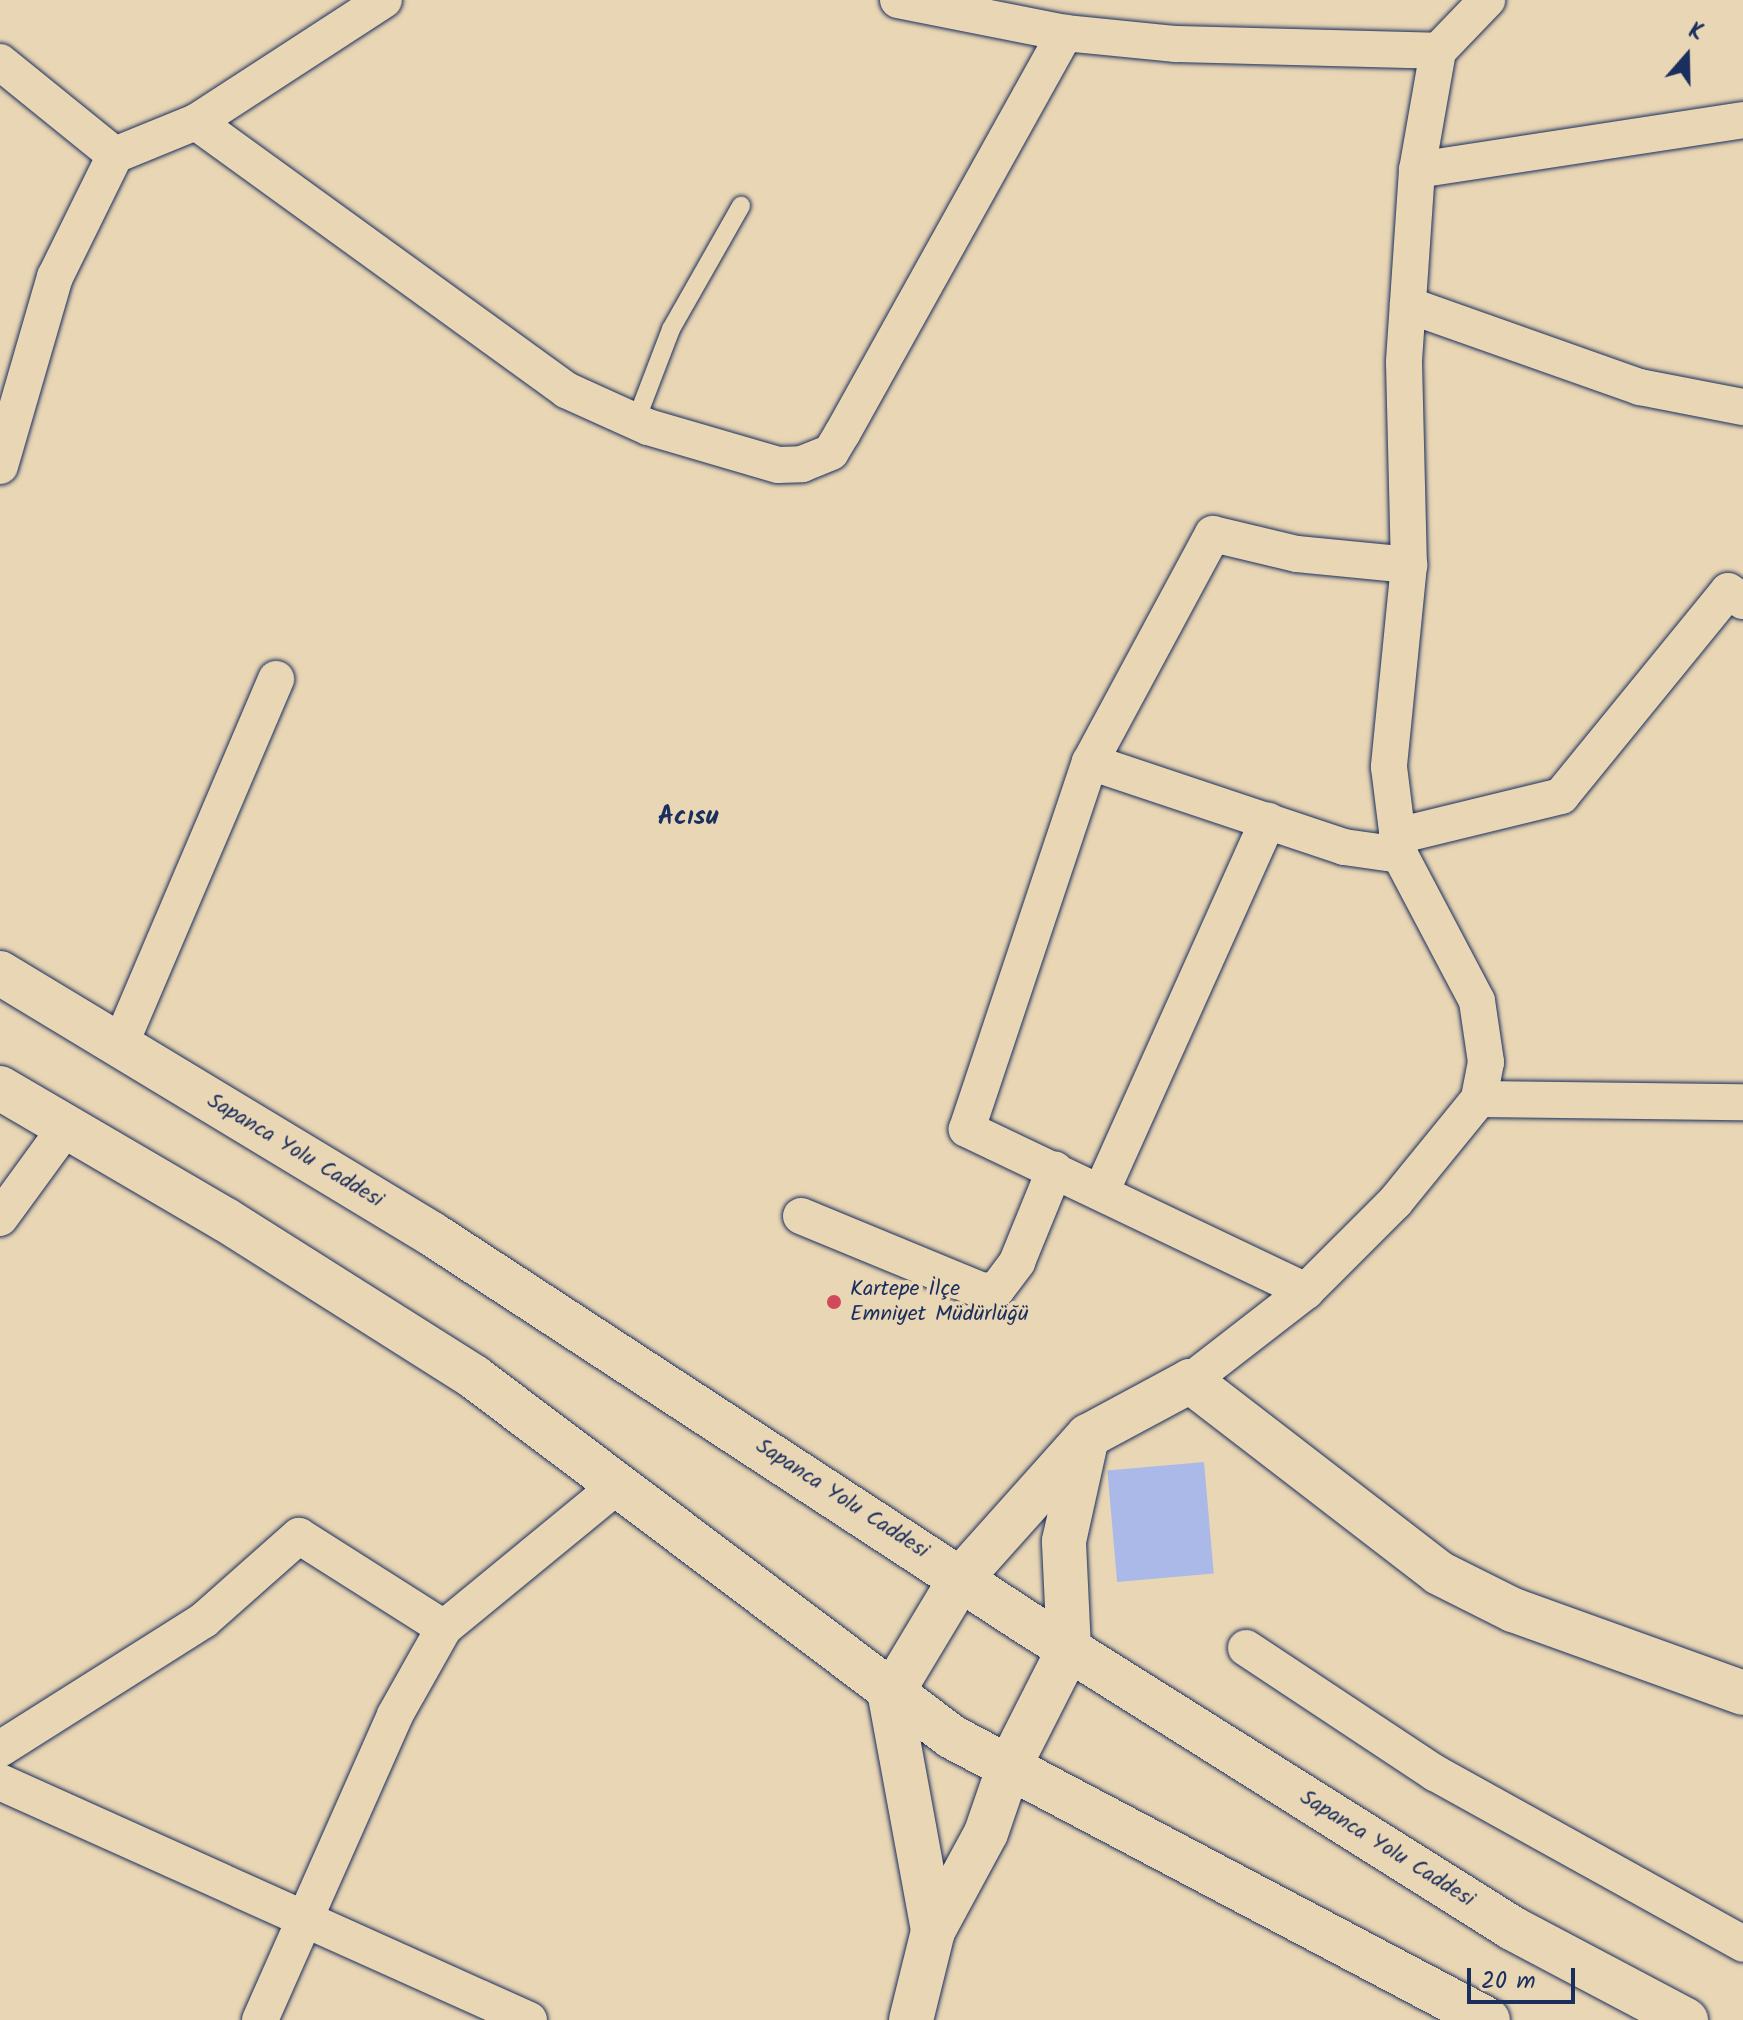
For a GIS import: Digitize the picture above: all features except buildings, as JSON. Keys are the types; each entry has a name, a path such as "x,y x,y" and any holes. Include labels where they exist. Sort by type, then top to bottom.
{"main road":[{"name":"Sapanca Yolu Caddesi","path":"0,973 432,1234 1069,1649 1512,1928 1686,2020"},
{"path":"0,1088 362,1303 619,1484 890,1696 1008,1769 1488,2020"},
{"path":"933,1931 890,1696 961,1578 1088,1436 1190,1381 1439,1573 1513,1610 1743,1693"},
{"path":"911,2020 933,1931 986,1833 1008,1769 1069,1649 1064,1541 1088,1436"}],"street":[{"path":"0,466 55,277 115,155 196,122 384,0"},
{"path":"898,0 1065,33 1176,44 1438,51"},
{"path":"1190,1381 1306,1291 1432,1162 1479,1099 1486,1062 1477,1001 1398,846 1390,732 1409,565 1408,305 1417,170 1438,51 1487,0"},
{"path":"196,122 514,358 635,423 778,465 820,461 831,452 1065,33"},
{"path":"0,62 115,155"},
{"path":"1417,170 1743,120"},
{"path":"1408,305 1640,387 1743,407"},
{"path":"1306,1291 1102,1190 967,1129 1090,762 1213,534 1297,554 1409,565"},
{"path":"1090,762 1344,847 1398,846 1561,796 1728,591 1743,601"},
{"path":"120,1045 276,679"},
{"path":"1102,1190 1268,821"},
{"path":"1479,1099 1743,1102"},
{"path":"0,1218 67,1126"},
{"path":"801,1216 983,1291 997,1289 1017,1262 1055,1169"},
{"path":"260,2020 395,1715 444,1628 619,1484"},
{"path":"0,1749 204,1620 299,1536 444,1628"},
{"path":"1246,1648 1435,1773 1605,1874 1743,1944"},
{"path":"0,1782 529,2020"}],"lane":[{"path":"635,423 671,329 741,206"}],"place":[{"name":"Kartepe İlçe Emniyet Müdürlüğü","path":"834,1302"}],"district":[{"name":"Acısu","path":"688,818"}]}
